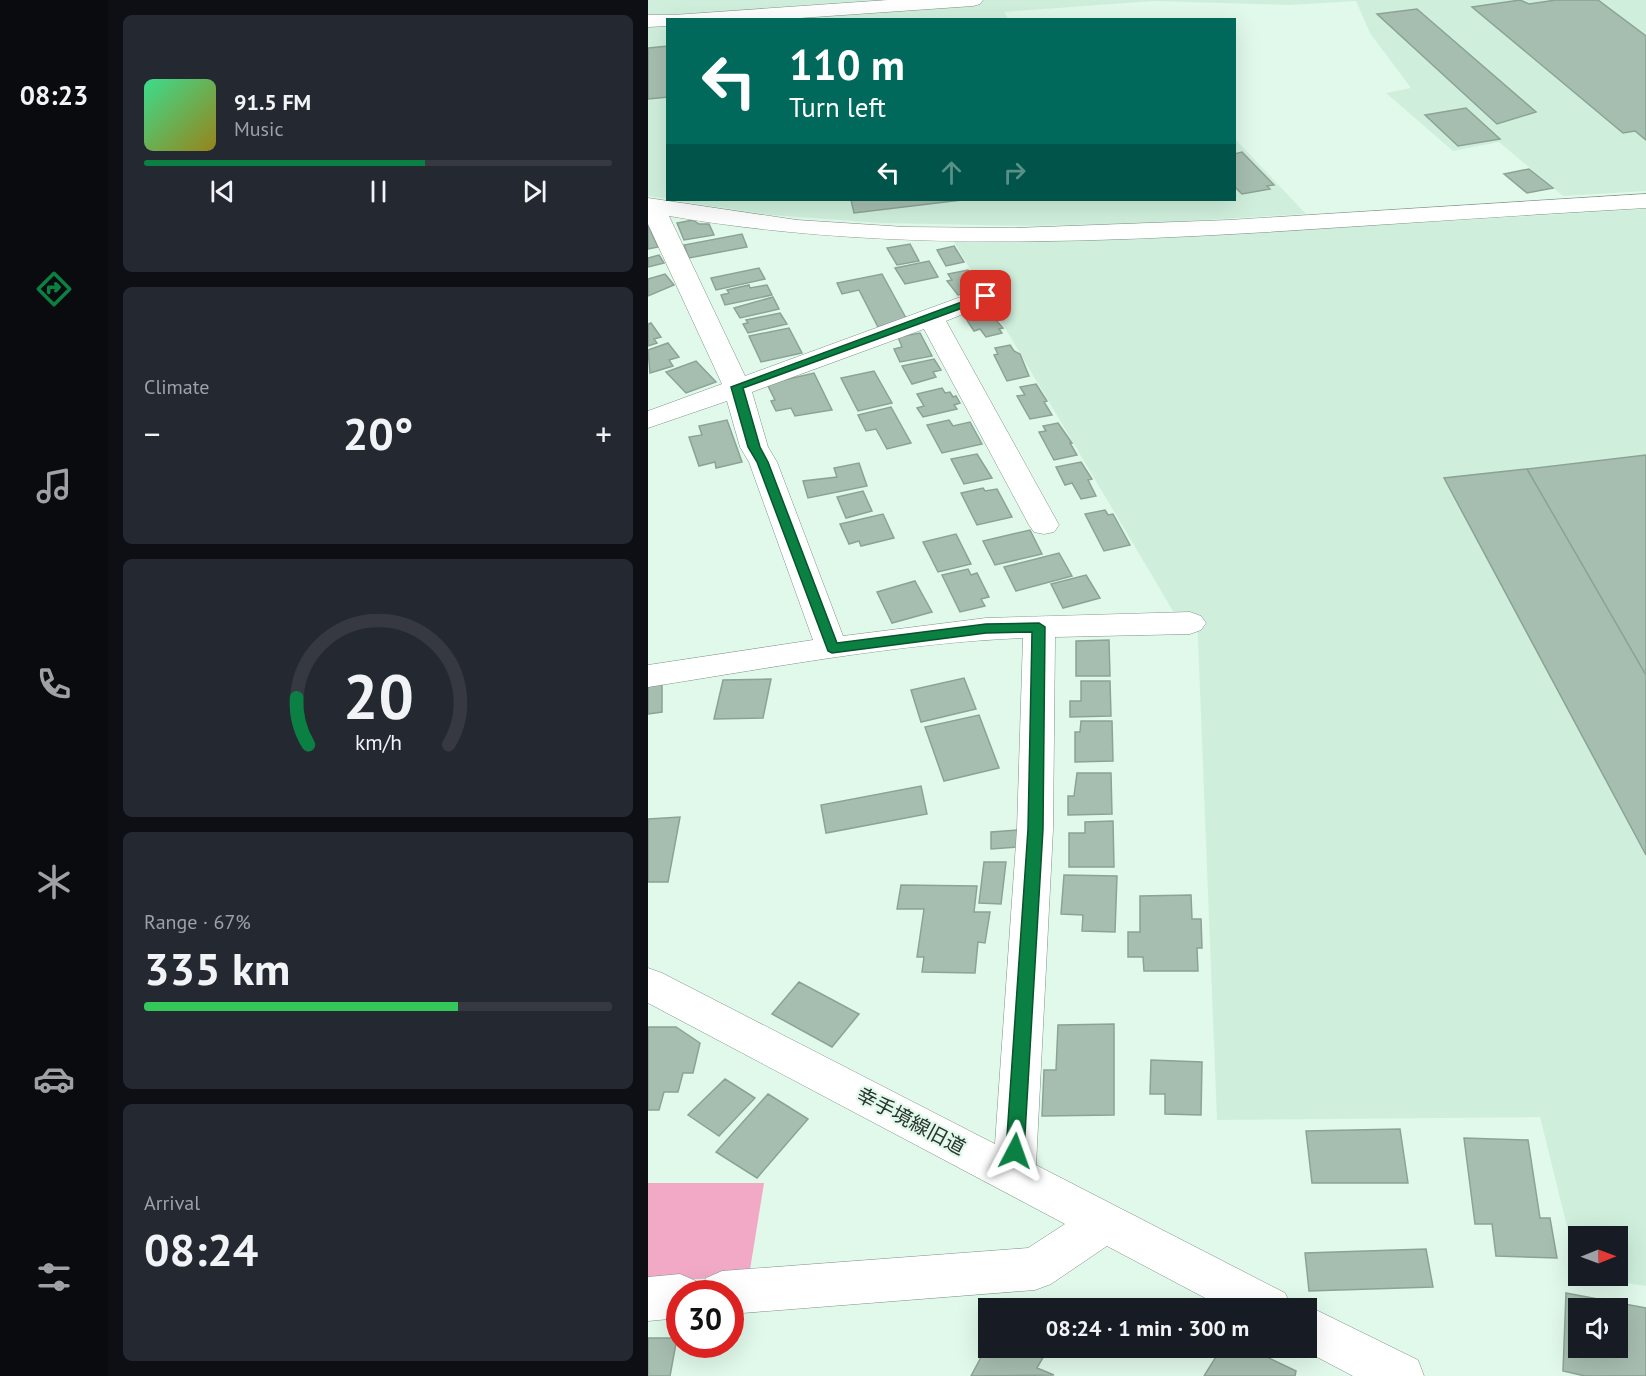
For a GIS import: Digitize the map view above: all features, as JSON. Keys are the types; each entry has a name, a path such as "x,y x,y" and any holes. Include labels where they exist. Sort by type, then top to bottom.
{"street":[{"path":"705,18 973,0"},
{"path":"648,21 666,20"},
{"path":"651,207 800,227 946,234 1021,234 1288,224 1646,201"},
{"path":"651,207 737,387 754,447 763,462 832,648"},
{"path":"648,420 986,296"},
{"path":"931,318 1044,525"},
{"path":"648,676 832,648 986,629 1190,623"},
{"path":"1014,1174 1035,829 1039,627"},
{"name":"幸手境線旧道","path":"648,984 1250,1298"},
{"path":"744,1291 1035,1269 1104,1223"},
{"path":"648,1299 666,1297"},
{"path":"1317,1333 1401,1376"}],"shaded area":[{"path":"648,0 1646,0 1646,191 1563,196 1499,142 1453,151 1386,93 1411,88 1370,33 1356,1 1290,5 1154,1 1004,12 1008,18 666,18 666,199 648,196"},
{"path":"1236,140 1306,214 1149,223 1026,226 881,223 772,215 677,201 1236,201"},
{"path":"1646,209 1646,1286 1628,1283 1628,1226 1568,1226 1568,1230 1540,1117 1217,1120 1197,615 1176,616 954,242 1165,238"},
{"path":"648,1183 764,1183 749,1276 648,1282"}],"building":[{"path":"1520,0 1529,4 1556,0 1598,0 1646,36 1646,140 1635,131 1623,133 1472,7"},
{"path":"1417,9 1536,112 1497,124 1377,14"},
{"path":"666,46 666,97 648,99 648,48"},
{"path":"1466,108 1500,139 1458,146 1425,115"},
{"path":"1242,152 1274,185 1267,186 1270,189 1242,194 1236,188 1236,154"},
{"path":"1529,169 1553,188 1527,193 1504,174"},
{"path":"851,201 954,201 854,213"},
{"path":"693,220 699,224 709,224 714,235 684,240 677,223"},
{"path":"648,225 658,247 648,249"},
{"path":"742,234 747,247 689,258 684,245"},
{"path":"910,244 919,261 897,265 887,248"},
{"path":"954,246 964,262 946,266 937,250"},
{"path":"659,255 664,263 648,267 648,258"},
{"path":"929,261 938,277 905,284 895,268"},
{"path":"759,268 765,279 716,290 711,278"},
{"path":"968,270 981,287 976,288 978,290 958,295 947,281 952,280 948,274"},
{"path":"665,274 674,285 648,296 648,279"},
{"path":"882,274 906,318 878,327 859,290 842,294 837,283"},
{"path":"749,285 750,288 767,285 772,295 725,305 721,295 729,293 727,290"},
{"path":"773,297 779,309 740,318 734,308"},
{"path":"984,306 1003,328 999,329 1002,333 986,337 980,329 974,331 961,311"},
{"path":"780,313 787,324 748,333 743,324 748,323 746,320"},
{"path":"651,323 661,337 654,339 657,343 648,346 648,324"},
{"path":"789,328 802,353 761,362 749,336"},
{"path":"920,333 932,356 900,362 894,349 902,347 898,337"},
{"path":"668,343 679,357 669,360 673,366 650,373 648,350"},
{"path":"1010,345 1020,354 1029,376 1007,381 994,355 998,354 995,348"},
{"path":"934,359 941,370 933,372 936,377 912,384 902,366"},
{"path":"696,361 716,382 686,393 666,372"},
{"path":"874,371 892,403 858,411 841,378"},
{"path":"814,373 832,410 795,416 791,408 776,411 771,401 775,400 767,384"},
{"path":"1036,384 1047,401 1044,402 1052,415 1030,419 1017,396 1025,395 1020,387"},
{"path":"942,388 945,393 950,392 953,397 956,396 960,403 954,405 957,409 923,417 917,408 924,406 917,394"},
{"path":"891,407 911,443 887,449 876,429 866,431 858,415"},
{"path":"727,420 742,462 716,468 715,462 699,466 689,437 702,435 699,426"},
{"path":"949,420 953,426 970,422 982,444 942,453 927,425"},
{"path":"1058,423 1072,443 1070,443 1077,455 1054,460 1039,432 1046,431 1043,426"},
{"path":"977,454 992,478 964,484 951,459"},
{"path":"1646,455 1646,675 1527,469"},
{"path":"1081,462 1092,479 1088,480 1096,496 1081,499 1072,483 1065,485 1056,467"},
{"path":"859,463 867,486 808,498 803,481 837,477 834,468"},
{"path":"1527,469 1646,675 1646,855 1444,478"},
{"path":"983,488 985,491 997,489 1012,517 977,525 961,493"},
{"path":"863,491 872,511 846,518 837,497"},
{"path":"1105,510 1108,515 1113,514 1130,545 1104,551 1085,514"},
{"path":"883,514 894,538 861,546 859,541 849,544 840,524"},
{"path":"1030,530 1042,554 995,565 983,541"},
{"path":"956,534 971,564 938,572 923,542"},
{"path":"1059,553 1072,576 1016,591 1004,567"},
{"path":"968,569 971,575 977,573 989,597 981,599 985,606 960,612 942,575"},
{"path":"1086,575 1100,598 1063,608 1051,584"},
{"path":"915,581 932,612 892,623 877,592"},
{"path":"1109,640 1110,676 1076,676 1076,641"},
{"path":"964,678 976,709 921,722 911,690"},
{"path":"771,679 763,718 714,719 723,680"},
{"path":"1081,681 1110,681 1111,716 1070,717 1070,701 1081,701"},
{"path":"662,683 662,712 648,714 648,685"},
{"path":"979,715 999,768 944,781 925,727"},
{"path":"1081,721 1112,721 1113,761 1075,762 1075,732 1080,732"},
{"path":"1077,773 1111,773 1112,814 1068,815 1068,796 1074,796"},
{"path":"921,786 927,814 826,833 821,805"},
{"path":"680,817 668,882 648,882 648,819"},
{"path":"1113,821 1114,867 1069,867 1069,833 1085,833 1085,822"},
{"path":"1018,830 1018,847 991,849 991,832"},
{"path":"984,862 1006,862 1001,904 979,903"},
{"path":"1064,875 1117,876 1115,932 1082,931 1083,915 1061,914"},
{"path":"901,885 977,886 974,912 990,912 985,943 978,942 975,973 922,972 924,957 917,957 924,909 897,909"},
{"path":"1191,895 1192,919 1201,919 1202,948 1197,948 1198,971 1144,971 1143,957 1128,957 1128,932 1140,932 1140,896"},
{"path":"799,982 859,1014 832,1047 772,1014"},
{"path":"1114,1024 1114,1115 1042,1116 1044,1070 1056,1070 1058,1025"},
{"path":"648,1027 676,1027 700,1043 693,1073 683,1073 678,1092 664,1092 659,1110 648,1110"},
{"path":"1151,1060 1202,1062 1201,1115 1165,1114 1165,1094 1150,1094"},
{"path":"725,1079 755,1098 719,1136 688,1115"},
{"path":"768,1094 808,1119 757,1178 716,1152"},
{"path":"1400,1129 1408,1183 1312,1183 1306,1131"},
{"path":"1464,1138 1528,1140 1540,1218 1550,1218 1557,1258 1496,1256 1492,1224 1475,1224"},
{"path":"1426,1249 1433,1287 1309,1291 1305,1253"},
{"path":"1566,1293 1593,1298 1568,1298 1568,1358 1628,1358 1628,1305 1646,1308 1646,1376 1585,1376 1563,1371"},
{"path":"648,1338 666,1338 666,1358 673,1358 670,1376 648,1376"},
{"path":"981,1358 1043,1358 1037,1368 1054,1375 971,1376"},
{"path":"1215,1358 1269,1358 1296,1371 1295,1376 1204,1376"}],"route":[{"path":"986,296 737,387 754,447 763,462 832,648 986,629 1039,627 1035,829 1015,1151"}]}
